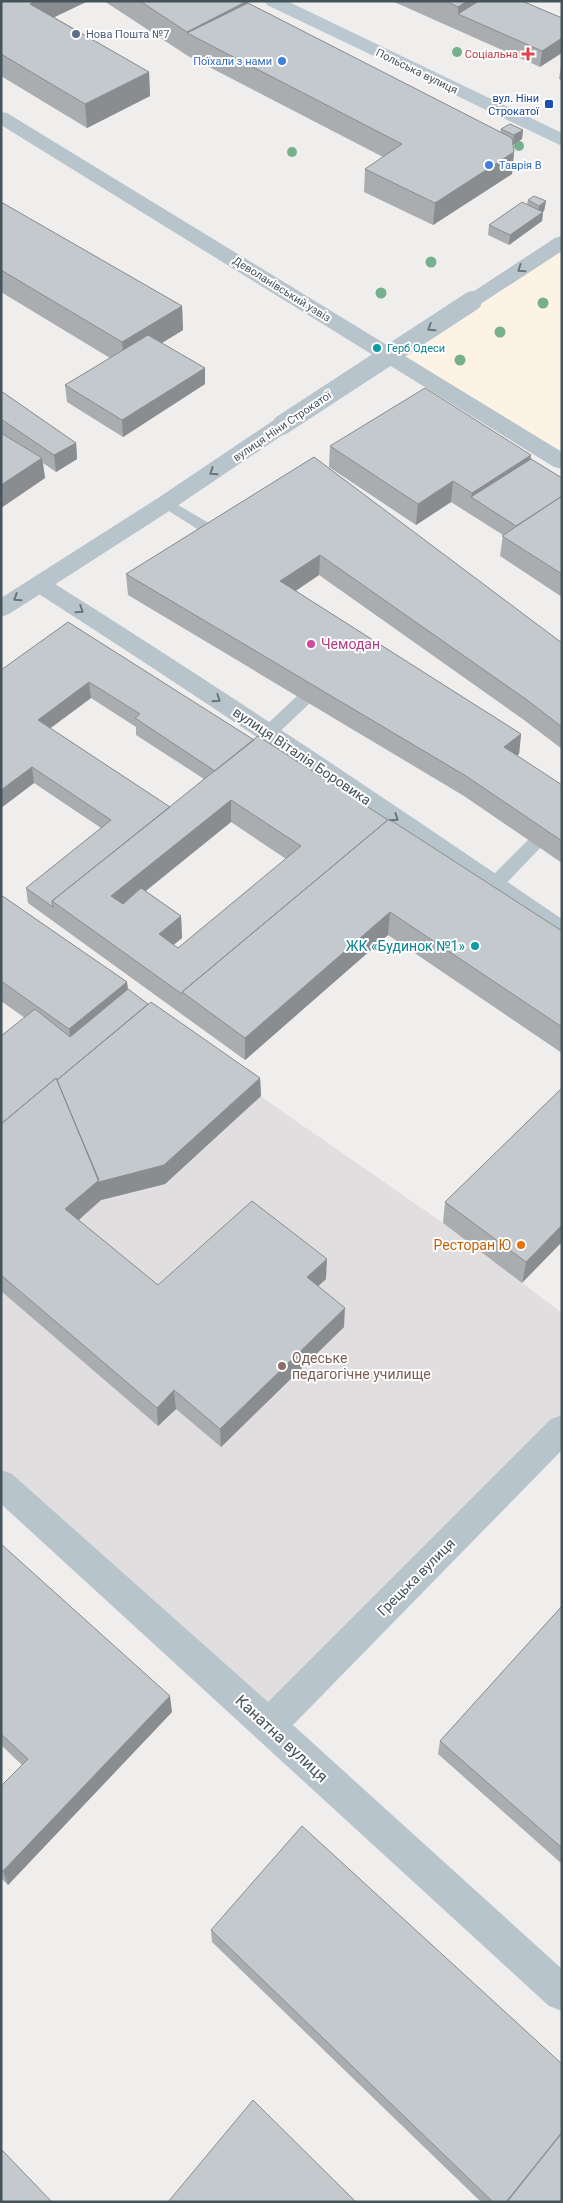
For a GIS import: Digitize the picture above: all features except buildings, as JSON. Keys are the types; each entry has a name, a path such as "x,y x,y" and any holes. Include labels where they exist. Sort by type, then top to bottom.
{"main road":[{"name":"Польська вулиця","path":"274,1 562,140"}],"street":[{"name":"Деволанівський узвіз","path":"1,117 562,462"},
{"name":"вулиця Ніни Строкатої","path":"1,609 166,503 562,242"},
{"name":"вулиця Віталія Боровика","path":"39,584 343,782 562,932"},
{"name":"Грецька вулиця","path":"269,1725 562,1429"},
{"name":"Канатна вулиця","path":"1,1484 269,1725 342,1794 562,1993"}],"lane":[{"path":"166,503 221,537"},
{"path":"268,733 303,700"},
{"path":"493,886 534,844"}],"shaded area":[{"path":"562,243 562,461 391,355"},
{"name":"Одеське педагогічне училище","path":"152,1021 443,1223 562,1313 562,1419 270,1721 1,1480 1,1111"}],"place":[{"name":"Нова Пошта №7","path":"76,34"},
{"name":"Соціальна","path":"528,54"},
{"name":"Поїхали з нами","path":"282,61"},
{"name":"вул. Ніни Строкатої","path":"549,104"},
{"name":"Таврія В","path":"489,165"},
{"name":"Герб Одеси","path":"377,348"},
{"name":"Чемодан","path":"311,644"},
{"name":"ЖК «Будинок №1»","path":"475,946"},
{"name":"Ресторан Ю","path":"521,1245"},
{"name":"Одеське педагогічне училище","path":"282,1366"}]}
